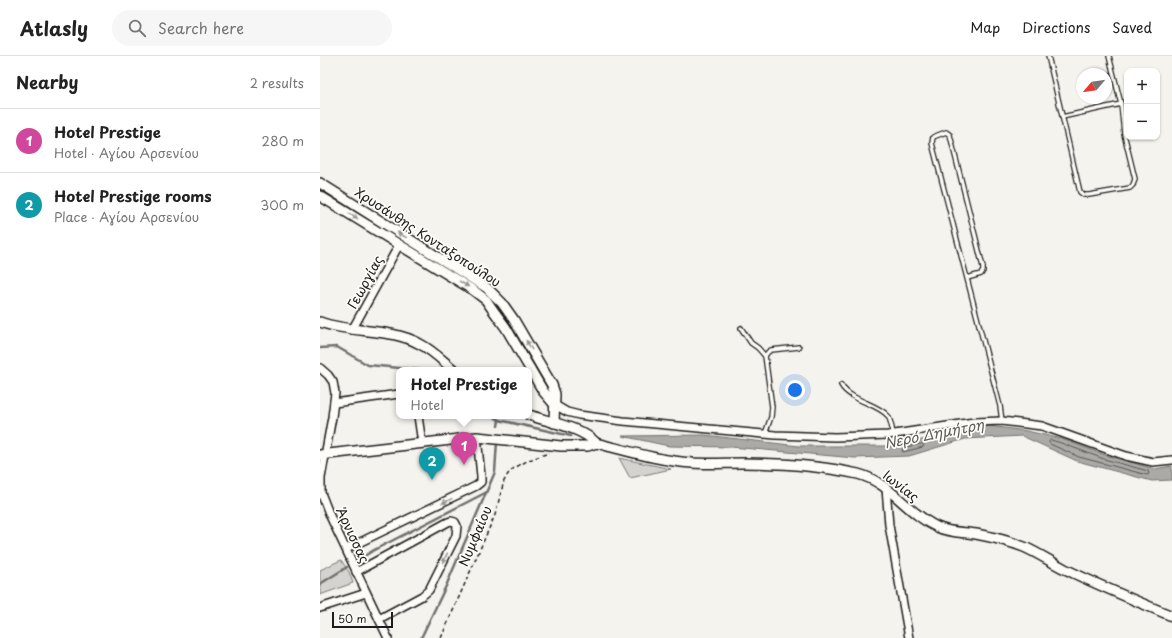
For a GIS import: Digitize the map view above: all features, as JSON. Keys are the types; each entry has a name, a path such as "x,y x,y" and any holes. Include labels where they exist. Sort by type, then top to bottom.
{"street":[{"name":"Χρυσάνθης Κονταξοπούλου","path":"320,183 493,293 514,320 548,376 556,394 554,423"},
{"name":"Χρυσάνθης Κονταξοπούλου","path":"320,196 474,290 486,300 506,328 529,367"},
{"name":"Γεωργίας","path":"352,330 399,245"},
{"path":"320,322 352,330 390,334 419,343 450,367"},
{"name":"Άρνισσας","path":"321,370 330,377 334,385 335,393 323,455 321,493 356,572 379,619 386,638"},
{"name":"Χρυσάνθης Κονταξοπούλου","path":"532,372 543,391 555,405"},
{"path":"334,403 396,394"},
{"path":"555,405 567,412 579,415 616,420 765,434 835,437 893,434 974,422 1002,421 1042,426 1126,456 1153,462 1172,460"},
{"path":"532,416 585,434 596,443"},
{"path":"418,419 422,443"},
{"path":"323,455 477,437 561,446 581,446 596,443"},
{"path":"346,549 476,486 481,482 477,437"},
{"name":"Ιωνίας","path":"596,443 667,460 691,463 743,463 789,466 848,472 872,479 886,488 929,523 938,528 951,532 975,534 999,539 1024,547 1111,591 1172,616"},
{"path":"886,488 890,531 910,638"},
{"path":"356,572 448,522 455,522 457,526 456,536 429,590 422,596 379,619"},
{"path":"320,608 366,593"}],"lane":[{"path":"1048,56 1080,192 1084,195 1130,188 1135,179 1124,134 1121,104 1109,56"},
{"path":"1062,117 1121,104"},
{"path":"967,278 981,274 983,272 983,267 950,135 946,132 933,137 932,143 1000,406 1002,421"},
{"path":"741,328 751,343 765,356 772,407 771,417 765,434"},
{"path":"765,356 771,350 799,347"},
{"path":"840,385 854,397 888,416 892,425 893,434"}],"path":[{"name":"Νυμφαίου","path":"441,638 495,515 502,485 508,474 514,468 529,460 552,452 561,446"}],"shaded area":[{"path":"619,458 671,469 630,478"},
{"path":"341,560 349,572 353,583 320,595 320,570"}],"water":[{"path":"989,426 1027,431 1062,439 1105,455 1155,469 1172,466 1172,480 1152,481 1077,461 1022,436 965,439 909,456 855,458 731,447 669,446 622,436 704,435 799,446 896,446"}],"waterway":[{"name":"Νερό Δημήτρη","path":"320,348 337,347 368,365 396,368"},
{"name":"Νερό Δημήτρη","path":"498,419 571,436"},
{"name":"Νερό Δημήτρη","path":"498,426 499,420"},
{"path":"421,638 446,586 495,472 497,441"},
{"path":"358,560 374,550 485,493"},
{"path":"320,584 347,567"}],"place":[{"name":"Hotel Prestige","path":"464,465"},
{"name":"Hotel Prestige rooms","path":"432,480"}]}
